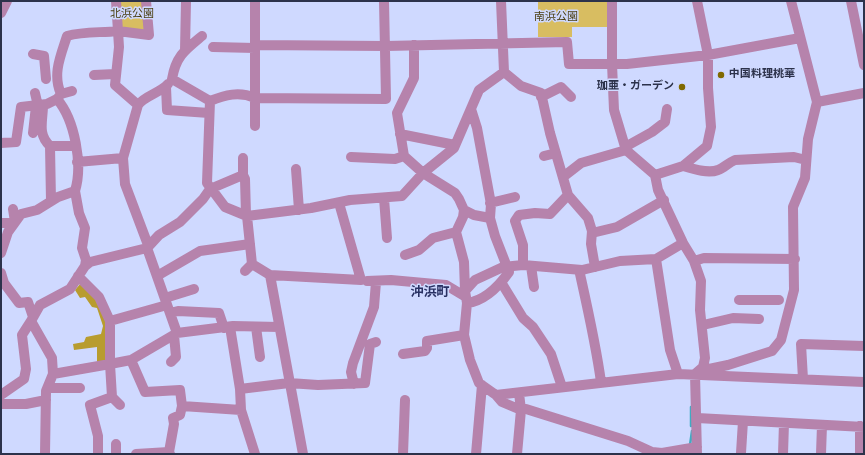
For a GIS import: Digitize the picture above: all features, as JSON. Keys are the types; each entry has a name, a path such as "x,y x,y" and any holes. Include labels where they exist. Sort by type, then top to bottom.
{"street":[{"path":"1,13 7,1"},
{"path":"116,1 119,47 115,74 115,86 138,104"},
{"path":"85,266 86,260 82,248 85,228 79,213 74,191 79,177 77,162 70,120 59,97 56,73 67,36 81,32 118,31 149,35 146,1"},
{"path":"185,50 186,1"},
{"path":"255,1 255,126"},
{"path":"169,83 210,101 226,95 247,94 255,98 386,99 384,1"},
{"path":"501,1 504,72 521,86 540,93 568,195 588,218 592,233 591,244 595,267"},
{"path":"612,1 614,110 626,148 655,175 658,190 683,243 694,261 701,281 700,310 703,325 702,334 705,358 703,367 695,374"},
{"path":"655,175 683,166 707,146 711,127 708,88 708,56 697,1"},
{"path":"703,367 709,369 772,351 781,340 791,304 794,290 795,259 792,216 793,207 805,178 808,139 817,102 792,1"},
{"path":"851,1 864,65"},
{"path":"202,36 185,50 175,65 169,83 167,110 209,113"},
{"path":"213,48 255,46 386,46 567,42 569,64 612,64 708,56 800,38"},
{"path":"414,45 414,78 397,113 404,156 424,174 455,193 464,210 474,215 490,218"},
{"path":"33,54 44,56 46,79"},
{"path":"45,68 58,66"},
{"path":"210,101 207,183 225,207 247,216 402,196 455,145 479,90 504,72"},
{"path":"94,75 115,74"},
{"path":"169,83 148,98 141,100 138,104 123,158 125,184 158,276 176,334 176,357 171,362"},
{"path":"541,98 561,87 571,97"},
{"path":"1,143 16,142 21,107 39,106 72,91"},
{"path":"35,93 39,106 41,134 50,146 52,201"},
{"path":"817,102 864,93"},
{"path":"33,133 39,106"},
{"path":"563,177 581,163 626,148 652,132 665,122 667,109"},
{"path":"354,384 351,372 353,363 374,307 372,281 391,280 446,285 476,302 501,282 509,272 495,236 490,218 490,203 477,128 471,110"},
{"path":"400,134 455,145"},
{"path":"50,146 74,146"},
{"path":"544,156 556,154"},
{"path":"351,158 395,159 404,156"},
{"path":"77,162 123,158"},
{"path":"244,158 243,175 245,179 250,244 249,267 270,275 361,280 339,203"},
{"path":"683,166 711,171 719,170 726,164 735,160 794,158 806,160"},
{"path":"296,169 298,210"},
{"path":"1,395 24,379 26,368 22,335 40,305 70,288 85,266 90,262 147,247 159,235 180,222 203,199 210,188 243,175"},
{"path":"1,254 8,232 21,214 37,210 74,191"},
{"path":"534,287 515,221 519,215 535,213 550,214 568,195"},
{"path":"490,203 515,197"},
{"path":"384,198 387,238"},
{"path":"592,233 617,227 633,213 664,200"},
{"path":"13,209 14,222"},
{"path":"464,210 456,232 464,262 466,297 464,335 470,360 479,383 496,395 502,402 521,410 526,409 628,441 652,452 662,453 697,450 695,374"},
{"path":"1,223 14,222"},
{"path":"405,255 419,250 432,238 456,232"},
{"path":"466,297 474,280 507,266 527,265 582,270 620,261 656,259 683,243"},
{"path":"158,276 200,251 250,244"},
{"path":"694,261 704,258 795,259"},
{"path":"656,259 670,350 678,374"},
{"path":"582,270 580,274 596,344 601,382"},
{"path":"270,275 303,454"},
{"path":"78,276 99,297 110,322 112,397 120,405"},
{"path":"2,280 19,303 28,302 32,319 52,358 53,374 46,400 45,454"},
{"path":"501,282 523,318 533,327 551,354 562,387"},
{"path":"110,322 167,305 194,289"},
{"path":"739,300 779,300"},
{"path":"703,325 712,321 733,318 755,319 752,301"},
{"path":"167,305 178,311 219,312 230,327 239,360"},
{"path":"53,374 131,360 176,334 230,327 279,327"},
{"path":"230,327 242,410 255,454"},
{"path":"256,327 260,357"},
{"path":"403,354 425,351 427,348 427,341 464,335"},
{"path":"240,389 289,383 318,385 365,383 370,344 376,342"},
{"path":"803,379 800,344 864,346"},
{"path":"131,360 146,392 180,390 182,406 180,415 173,418 174,424 170,453 136,454"},
{"path":"496,395 678,374 864,382"},
{"path":"476,454 482,385"},
{"path":"48,388 80,388"},
{"path":"517,454 521,410 519,392"},
{"path":"98,454 98,436 90,405 112,397"},
{"path":"1,404 26,404 46,400"},
{"path":"403,454 405,400"},
{"path":"182,406 242,410"},
{"path":"697,418 862,427 860,454"},
{"path":"741,453 743,421"},
{"path":"783,454 784,423"},
{"path":"821,454 822,425"}],"green space":[{"name":"北浜公園","path":"119,1 143,1 145,31 121,28"},
{"name":"南浜公園","path":"538,1 607,1 607,27 572,27 572,37 538,37"}],"shaded area":[{"path":"81,283 97,300 106,316 108,332 107,363 97,364 97,347 74,350 73,344 84,342 86,337 101,334 103,326 97,308 92,307 85,297 80,298 75,290"}],"waterway":[{"path":"691,407 691,426"},
{"path":"690,445 692,431"}],"place":[{"name":"中国料理桃華","path":"721,75"},
{"name":"珈亜・ガーデン","path":"682,87"}],"district":[{"name":"沖浜町","path":"430,293"}]}
